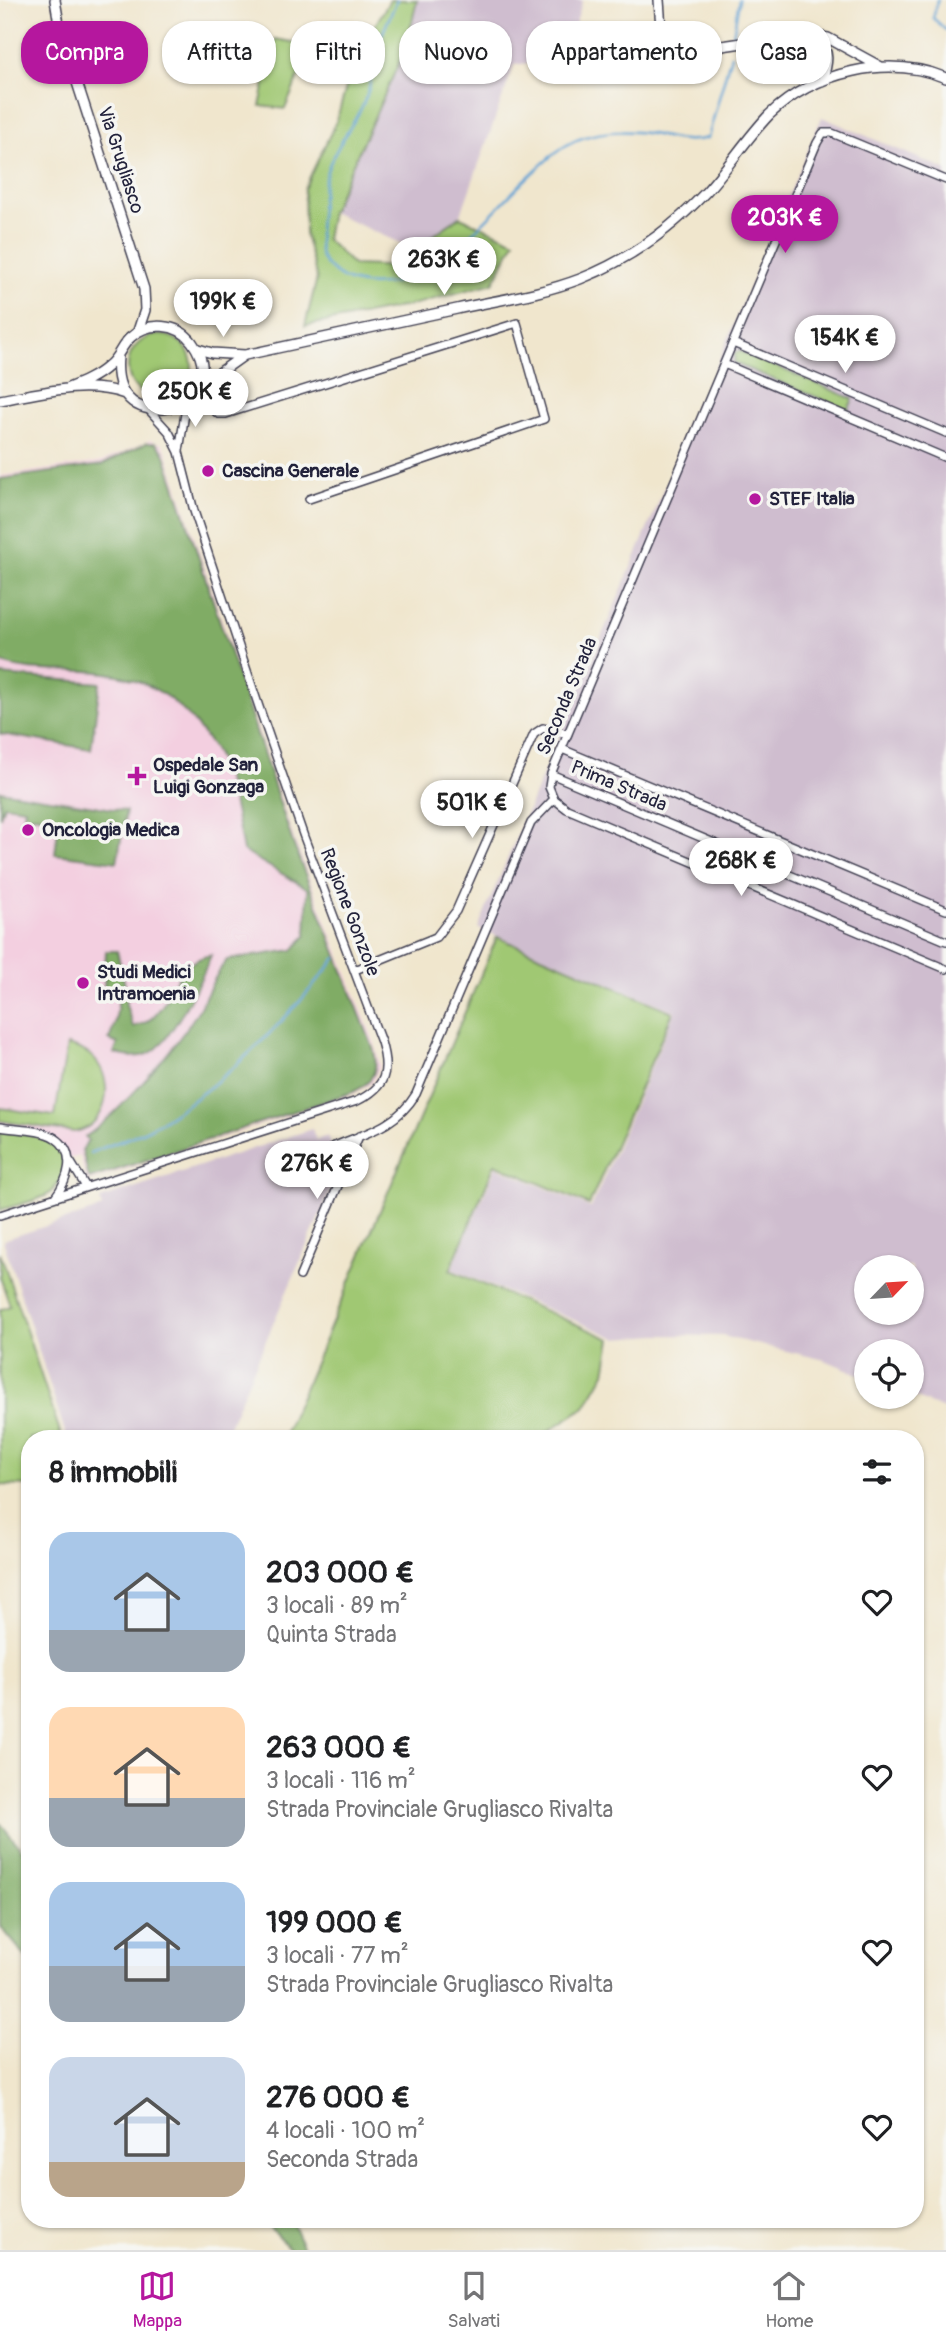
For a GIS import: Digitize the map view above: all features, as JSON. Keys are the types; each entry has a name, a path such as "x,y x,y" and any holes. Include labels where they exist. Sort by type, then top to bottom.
{"street":[{"name":"Via Grugliasco","path":"55,0 60,30 144,289 145,310 138,331"},
{"path":"659,0 660,21"},
{"path":"831,40 881,67"},
{"path":"831,77 881,67 912,69 946,78"},
{"path":"198,349 212,353 245,355 556,286 603,268 647,244 676,221 705,193 769,116 817,84"},
{"name":"Seconda Strada","path":"554,799 549,787 551,774 817,142 823,133 832,133 946,180"},
{"path":"196,391 218,414 226,414 517,323 544,419 309,499"},
{"path":"196,391 202,371 198,349 190,338 178,330 151,326 138,331 122,347 117,370 125,394 135,404 149,410 162,411 187,401 196,391 245,355"},
{"path":"733,343 946,433"},
{"path":"66,389 92,378 118,358"},
{"path":"724,365 946,458"},
{"path":"0,400 94,387 125,394"},
{"name":"Regione Gonzole","path":"179,452 187,401"},
{"name":"Regione Gonzole","path":"0,1215 342,1106 374,1091 379,1086 387,1065 259,707 198,524 179,452 169,432 149,410"},
{"path":"355,970 428,942 443,931 456,911 534,734 543,728 568,734"},
{"name":"Prima Strada","path":"562,749 946,910"},
{"name":"Prima Strada","path":"551,774 946,941"},
{"path":"332,1147 398,1118 416,1094 531,823 554,799"},
{"name":"Prima Strada","path":"554,799 567,809 946,969"},
{"path":"0,1127 55,1138 64,1147 86,1187"},
{"path":"300,1276 359,1136"},
{"path":"54,1197 69,1175 69,1160"}],"shaded area":[{"path":"417,0 583,0 576,21 526,21 526,63 514,65 512,71 512,21 412,21"},
{"path":"399,63 399,84 507,84 460,217 413,249 331,212"},
{"path":"822,117 946,170 946,1410 924,1401 924,1339 854,1339 854,1372 825,1360 722,1336 657,1335 617,1338 452,1269 496,1167 591,1208 675,1011 478,928"},
{"name":"Ospedale San Luigi Gonzaga","path":"150,440 163,444 166,451 295,842 375,1044 380,1066 372,1083 354,1094 87,1182 80,1156 65,1160 64,1173 48,1194 0,1210 0,476 101,462"},
{"path":"312,1129 316,1140 328,1136 340,1168 227,1430 64,1430 3,1240 102,1208 100,1199"}],"green space":[{"path":"390,0 417,0 412,21 399,21 399,63 331,212 326,239 353,265 409,267 413,249 460,217 515,241 493,283 412,305 305,326 317,278 305,234 304,189 336,122 347,84 385,84 385,21 378,21"},
{"path":"276,39 290,42 290,84 295,84 285,109 260,106 265,84 276,84"},
{"path":"154,335 166,335 183,344 190,355 190,379 183,390 166,399 154,399 142,394 133,385 128,373 128,361 133,349 142,340"},
{"path":"739,351 853,399 848,410 734,363 735,353"},
{"path":"146,443 156,443 164,452 293,843 376,1060 371,1079 353,1092 89,1179 82,1150 88,1141 85,1137 114,1113 173,1046 195,1016 227,960 293,950 306,936 308,889 243,851 230,792 218,757 197,726 174,702 148,685 118,675 29,669 0,662 0,479 102,465"},
{"path":"0,675 100,683 91,749 0,734"},
{"path":"0,791 126,811 117,862 55,854 59,819 32,815 31,821 23,821 25,808 4,805 0,817"},
{"path":"497,937 673,1012 589,1205 495,1164 450,1270 611,1339 605,1373 585,1407 550,1430 286,1430"},
{"path":"106,951 117,951 125,985 126,1005 133,1027 146,1022 157,1012 188,966 211,955 195,991 171,1031 156,1049 146,1055 130,1057 114,1053 118,1044 109,1040 115,1023 120,991 104,988"},
{"path":"67,1045 90,1055 102,1070 106,1092 100,1113 94,1122 74,1132 0,1121 0,1108 55,1116"},
{"path":"0,1131 31,1135 51,1142 58,1148 63,1156 64,1171 59,1182 47,1195 0,1210"},
{"path":"0,1252 59,1430 21,1430 21,1486 0,1485 0,1310 10,1306 0,1277"},
{"path":"0,1823 21,1848 21,1951 0,1926"},
{"path":"270,2228 295,2228 304,2250 291,2250"}],"waterway":[{"path":"397,0 373,59 364,101 327,171 322,201 319,238 321,256 326,265 339,276 364,284 395,282 433,265 470,235 546,161 574,141 600,133 619,132 647,133 682,140 708,138 731,55"},
{"path":"733,36 739,0"},
{"path":"938,0 933,18 946,30"},
{"path":"90,1153 155,1125 212,1086 278,1025 336,958"}],"place":[{"name":"Cascina Generale","path":"208,471"},
{"name":"STEF Italia","path":"755,499"},
{"name":"Ospedale San Luigi Gonzaga","path":"137,776"},
{"name":"Oncologia Medica","path":"28,830"},
{"name":"Studi Medici Intramoenia","path":"83,983"}]}
